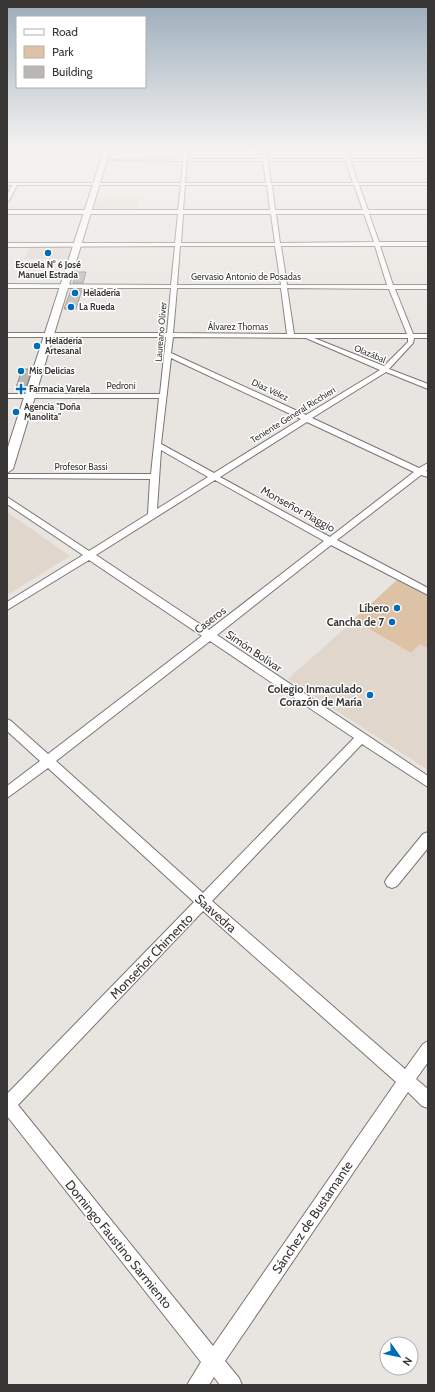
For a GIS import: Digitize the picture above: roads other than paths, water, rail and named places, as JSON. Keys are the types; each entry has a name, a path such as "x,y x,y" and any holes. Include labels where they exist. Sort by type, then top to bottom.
{"main road":[{"path":"7,469 86,215"}],"street":[{"name":"Laureano Oliver","path":"152,514 156,477 157,445 170,336 180,215"},
{"path":"273,215 291,336"},
{"path":"367,215 391,287 411,336"},
{"path":"7,245 428,244"},
{"name":"Gervasio Antonio de Posadas","path":"7,286 428,287"},
{"name":"Álvarez Thomas","path":"7,335 428,336"},
{"name":"Olazábal","path":"304,336 428,387"},
{"name":"Teniente General Ricchieri","path":"7,607 152,514 384,370 411,342 411,336"},
{"name":"Díaz Vélez","path":"168,354 306,418 425,470"},
{"name":"Pedroni","path":"7,396 164,396"},
{"name":"Monseñor Piaggio","path":"157,445 331,541 428,592"},
{"name":"Caseros","path":"7,793 331,541 425,470"},
{"name":"Profesor Bassi","path":"7,476 156,477"},
{"name":"Simón Bolívar","path":"7,500 428,782"},
{"name":"Saavedra","path":"7,724 203,902 428,1100"},
{"name":"Monseñor Chimento","path":"7,1104 362,737"},
{"path":"392,882 428,838"},
{"name":"Sánchez de Bustamante","path":"197,1385 428,1049"},
{"name":"Domingo Faustino Sarmiento","path":"7,1104 232,1385"}],"place":[{"name":"Escuela N° 6 José Manuel Estrada","path":"48,253"},
{"name":"Heladería","path":"75,293"},
{"name":"La Rueda","path":"71,307"},
{"name":"Heladería Artesanal","path":"37,346"},
{"name":"Mis Delicias","path":"21,371"},
{"name":"Farmacia Varela","path":"21,389"},
{"name":"Agencia \"Doña Manolita\"","path":"16,412"},
{"name":"Líbero","path":"397,608"},
{"name":"Cancha de 7","path":"392,622"},
{"name":"Colegio Inmaculado Corazón de María","path":"370,695"}]}
